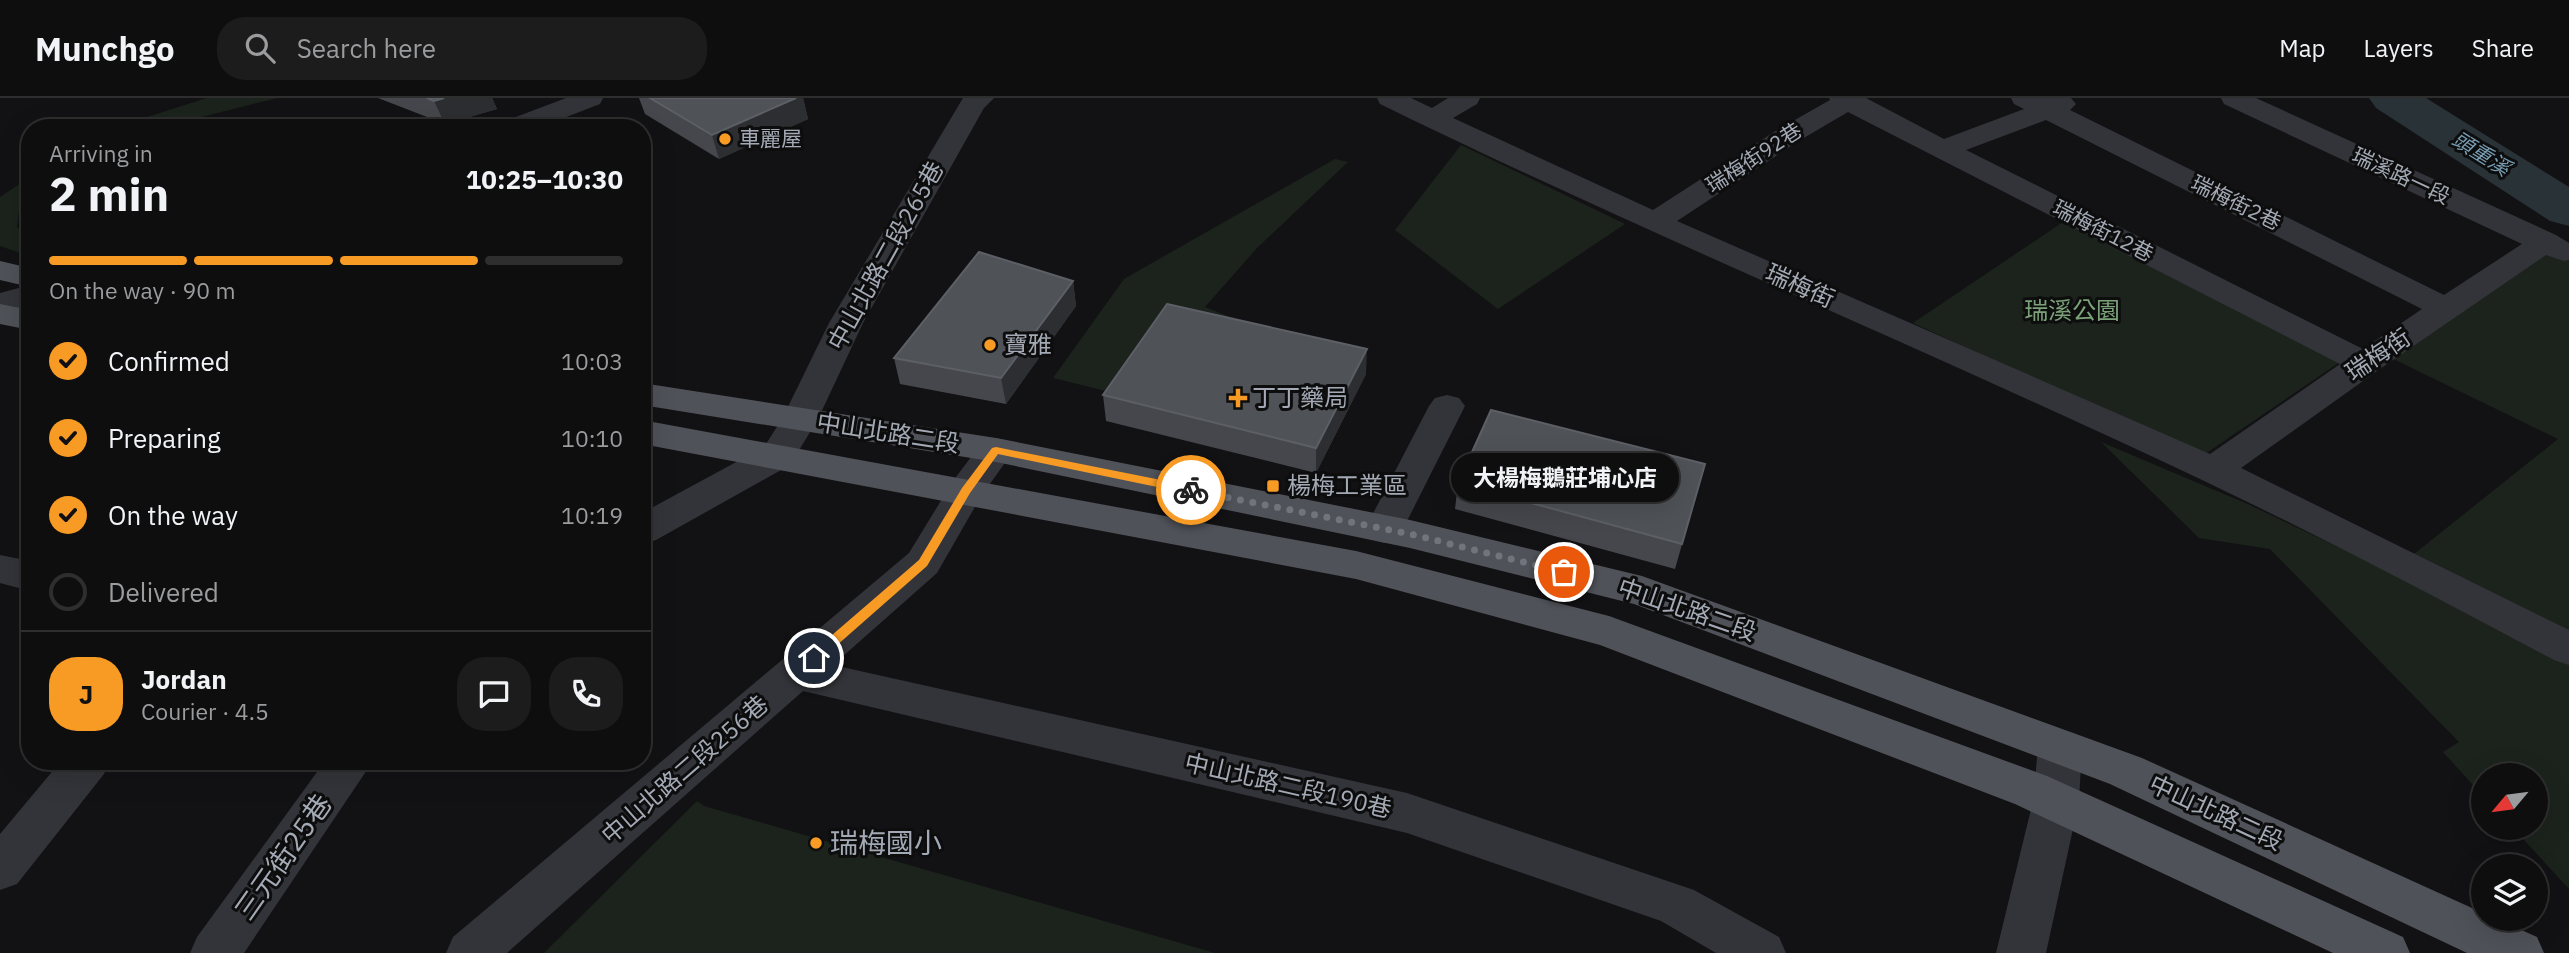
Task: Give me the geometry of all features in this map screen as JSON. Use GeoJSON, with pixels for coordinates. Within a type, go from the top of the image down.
{"type":"FeatureCollection","features":[{"type":"Feature","properties":{"kind":"main road"},"geometry":{"type":"LineString","coordinates":[[0,270],[21,276]]}},
{"type":"Feature","properties":{"kind":"main road"},"geometry":{"type":"LineString","coordinates":[[0,314],[21,318]]}},
{"type":"Feature","properties":{"kind":"main road","name":"中山北路二段"},"geometry":{"type":"LineString","coordinates":[[651,395],[996,450],[1384,529],[1642,591],[2126,771],[2519,953]]}},
{"type":"Feature","properties":{"kind":"main road","name":"中山北路二段"},"geometry":{"type":"LineString","coordinates":[[651,434],[966,490],[1356,565],[1609,632],[2056,801],[2385,953]]}},
{"type":"Feature","properties":{"kind":"street"},"geometry":{"type":"LineString","coordinates":[[536,119],[590,98]]}},
{"type":"Feature","properties":{"kind":"street","name":"中山北路二段265巷"},"geometry":{"type":"LineString","coordinates":[[777,456],[800,419],[846,323],[936,165],[973,103],[981,98]]}},
{"type":"Feature","properties":{"kind":"street","name":"瑞梅街"},"geometry":{"type":"LineString","coordinates":[[1390,98],[1656,222],[2213,470],[2404,562],[2569,649]]}},
{"type":"Feature","properties":{"kind":"street"},"geometry":{"type":"LineString","coordinates":[[1432,119],[1467,98]]}},
{"type":"Feature","properties":{"kind":"street"},"geometry":{"type":"LineString","coordinates":[[1942,149],[2036,104],[2077,98]]}},
{"type":"Feature","properties":{"kind":"street","name":"瑞溪路一段"},"geometry":{"type":"LineString","coordinates":[[2234,98],[2557,248]]}},
{"type":"Feature","properties":{"kind":"street","name":"瑞梅街12巷"},"geometry":{"type":"LineString","coordinates":[[1847,99],[2365,363]]}},
{"type":"Feature","properties":{"kind":"street","name":"瑞梅街92巷"},"geometry":{"type":"LineString","coordinates":[[1656,222],[1847,99]]}},
{"type":"Feature","properties":{"kind":"street","name":"瑞梅街2巷"},"geometry":{"type":"LineString","coordinates":[[2036,104],[2447,309]]}},
{"type":"Feature","properties":{"kind":"street","name":"瑞梅街"},"geometry":{"type":"LineString","coordinates":[[2213,470],[2447,309],[2557,248]]}},
{"type":"Feature","properties":{"kind":"street"},"geometry":{"type":"LineString","coordinates":[[0,303],[21,297]]}},
{"type":"Feature","properties":{"kind":"street"},"geometry":{"type":"LineString","coordinates":[[1384,529],[1447,407]]}},
{"type":"Feature","properties":{"kind":"street","name":"中山北路二段256巷"},"geometry":{"type":"LineString","coordinates":[[471,953],[923,563],[966,490],[996,450]]}},
{"type":"Feature","properties":{"kind":"street"},"geometry":{"type":"LineString","coordinates":[[651,525],[777,456]]}},
{"type":"Feature","properties":{"kind":"street"},"geometry":{"type":"LineString","coordinates":[[0,569],[21,574]]}},
{"type":"Feature","properties":{"kind":"street","name":"中山北路二段190巷"},"geometry":{"type":"LineString","coordinates":[[796,674],[1407,813],[1677,905],[1761,953]]}},
{"type":"Feature","properties":{"kind":"street"},"geometry":{"type":"LineString","coordinates":[[2021,953],[2056,801],[2060,747]]}},
{"type":"Feature","properties":{"kind":"street"},"geometry":{"type":"LineString","coordinates":[[0,869],[81,770]]}},
{"type":"Feature","properties":{"kind":"street","name":"三元街25巷"},"geometry":{"type":"LineString","coordinates":[[215,953],[345,770]]}},
{"type":"Feature","properties":{"kind":"green space"},"geometry":{"type":"Polygon","coordinates":[[[207,98],[277,98],[194,119],[143,119],[207,98]]]}},
{"type":"Feature","properties":{"kind":"green space"},"geometry":{"type":"Polygon","coordinates":[[[1461,145],[1625,224],[1498,309],[1395,230],[1461,145]]]}},
{"type":"Feature","properties":{"kind":"green space"},"geometry":{"type":"Polygon","coordinates":[[[1335,159],[1348,162],[1257,248],[1205,307],[1240,321],[1114,393],[1053,378],[1124,279],[1335,159]]]}},
{"type":"Feature","properties":{"kind":"green space"},"geometry":{"type":"Polygon","coordinates":[[[21,183],[17,227],[21,230],[21,253],[0,246],[0,197],[21,183]]]}},
{"type":"Feature","properties":{"kind":"green space","name":"瑞溪公園"},"geometry":{"type":"Polygon","coordinates":[[[2066,220],[2340,362],[2202,456],[1913,323],[2066,220]]]}},
{"type":"Feature","properties":{"kind":"green space"},"geometry":{"type":"Polygon","coordinates":[[[2545,242],[2569,254],[2569,649],[2404,562],[2558,439],[2381,353],[2545,242]]]}},
{"type":"Feature","properties":{"kind":"green space"},"geometry":{"type":"Polygon","coordinates":[[[2101,442],[2250,505],[2543,645],[2569,660],[2569,889],[2548,866],[2548,854],[2537,854],[2524,840],[2548,840],[2548,763],[2471,763],[2471,783],[2443,752],[2459,742],[2270,549],[2199,538],[2101,442]]]}},
{"type":"Feature","properties":{"kind":"green space","name":"瑞梅國小"},"geometry":{"type":"Polygon","coordinates":[[[697,801],[704,806],[1215,953],[544,953],[697,801]]]}},
{"type":"Feature","properties":{"kind":"building"},"geometry":{"type":"Polygon","coordinates":[[[650,98],[796,98],[712,135],[650,98]]]}},
{"type":"Feature","properties":{"kind":"building","name":"寶雅"},"geometry":{"type":"Polygon","coordinates":[[[979,252],[1073,281],[1001,378],[894,358],[979,252]]]}},
{"type":"Feature","properties":{"kind":"building","name":"丁丁藥局"},"geometry":{"type":"Polygon","coordinates":[[[1167,304],[1367,349],[1316,448],[1103,395],[1167,304]]]}},
{"type":"Feature","properties":{"kind":"building"},"geometry":{"type":"Polygon","coordinates":[[[1491,410],[1705,464],[1682,544],[1458,483],[1491,410]]]}},
{"type":"Feature","properties":{"kind":"waterway","name":"頭重溪"},"geometry":{"type":"LineString","coordinates":[[2393,98],[2569,210]]}},
{"type":"Feature","properties":{"kind":"way so far"},"geometry":{"type":"LineString","coordinates":[[1191,490],[1410,534],[1564,572]]}},
{"type":"Feature","properties":{"kind":"place","name":"車麗屋"},"geometry":{"type":"Point","coordinates":[725,139]}},
{"type":"Feature","properties":{"kind":"place","name":"寶雅"},"geometry":{"type":"Point","coordinates":[990,345]}},
{"type":"Feature","properties":{"kind":"place","name":"丁丁藥局"},"geometry":{"type":"Point","coordinates":[1238,398]}},
{"type":"Feature","properties":{"kind":"place","name":"楊梅工業區"},"geometry":{"type":"Point","coordinates":[1273,486]}},
{"type":"Feature","properties":{"kind":"place","name":"大楊梅鵝莊埔心店"},"geometry":{"type":"Point","coordinates":[1564,572]}},
{"type":"Feature","properties":{"kind":"place","name":"瑞梅國小"},"geometry":{"type":"Point","coordinates":[816,843]}},
{"type":"Feature","properties":{"kind":"route"},"geometry":{"type":"LineString","coordinates":[[814,658],[923,563],[966,490],[996,450],[1191,490]]}}]}
